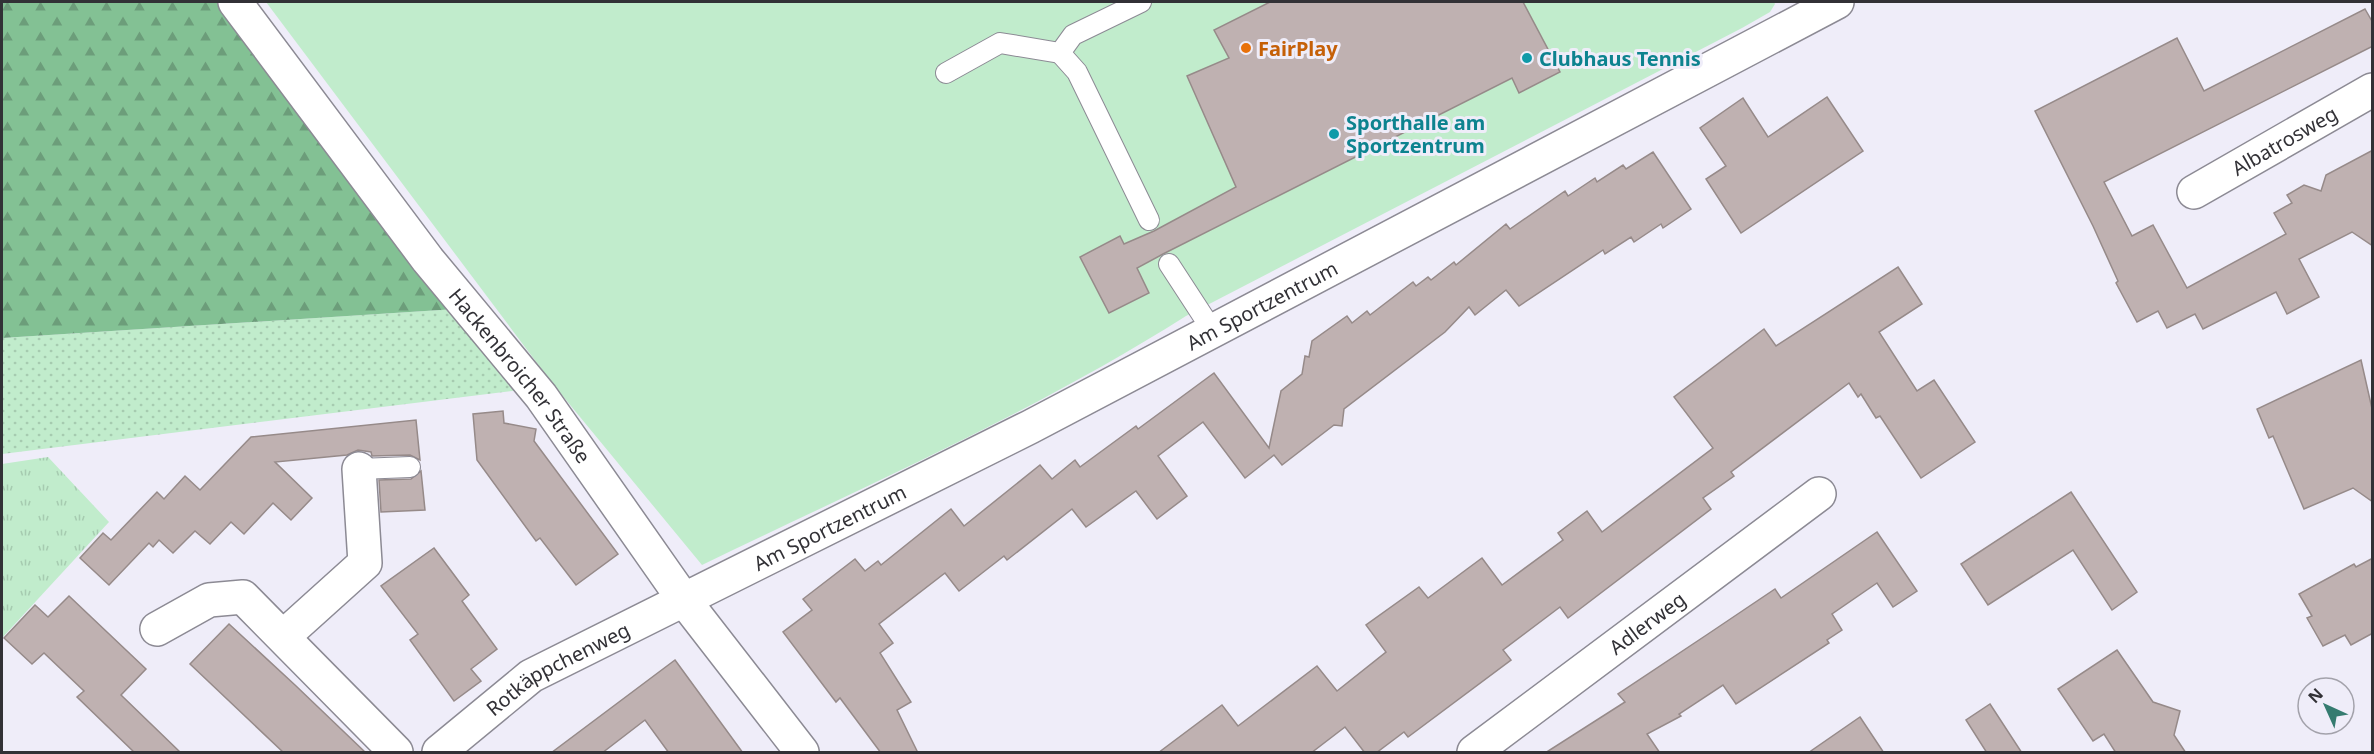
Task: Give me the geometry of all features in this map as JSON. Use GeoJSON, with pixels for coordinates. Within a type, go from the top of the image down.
{"type":"FeatureCollection","features":[{"type":"Feature","properties":{"kind":"street","name":"Hackenbroicher Straße"},"geometry":{"type":"LineString","coordinates":[[235,2],[428,260],[542,396],[684,600],[802,753]]}},
{"type":"Feature","properties":{"kind":"street","name":"Am Sportzentrum"},"geometry":{"type":"LineString","coordinates":[[684,600],[1030,427],[1837,2]]}},
{"type":"Feature","properties":{"kind":"street","name":"Albatrosweg"},"geometry":{"type":"LineString","coordinates":[[2194,192],[2373,90]]}},
{"type":"Feature","properties":{"kind":"street"},"geometry":{"type":"LineString","coordinates":[[284,636],[365,563],[359,469]]}},
{"type":"Feature","properties":{"kind":"street","name":"Adlerweg"},"geometry":{"type":"LineString","coordinates":[[1474,753],[1819,494]]}},
{"type":"Feature","properties":{"kind":"street"},"geometry":{"type":"LineString","coordinates":[[157,629],[208,600],[243,597],[284,636],[396,753]]}},
{"type":"Feature","properties":{"kind":"street","name":"Rotkäppchenweg"},"geometry":{"type":"LineString","coordinates":[[439,753],[531,676],[684,600]]}},
{"type":"Feature","properties":{"kind":"lane"},"geometry":{"type":"LineString","coordinates":[[1060,53],[1073,35],[1141,2]]}},
{"type":"Feature","properties":{"kind":"lane"},"geometry":{"type":"LineString","coordinates":[[946,73],[1000,43],[1060,53],[1077,72],[1149,220]]}},
{"type":"Feature","properties":{"kind":"lane"},"geometry":{"type":"LineString","coordinates":[[1169,264],[1212,330]]}},
{"type":"Feature","properties":{"kind":"lane"},"geometry":{"type":"LineString","coordinates":[[359,469],[410,467]]}},
{"type":"Feature","properties":{"kind":"green space"},"geometry":{"type":"Polygon","coordinates":[[[2,2],[224,2],[456,309],[2,338],[2,2]]]}},
{"type":"Feature","properties":{"kind":"green space"},"geometry":{"type":"Polygon","coordinates":[[[266,2],[1774,2],[1775,4],[1770,12],[1742,28],[1186,316],[1069,385],[1009,417],[702,565],[552,383],[266,2]]]}},
{"type":"Feature","properties":{"kind":"green space"},"geometry":{"type":"Polygon","coordinates":[[[456,309],[528,389],[2,454],[2,338],[456,309]]]}},
{"type":"Feature","properties":{"kind":"green space"},"geometry":{"type":"Polygon","coordinates":[[[48,457],[109,522],[2,638],[2,464],[48,457]]]}},
{"type":"Feature","properties":{"kind":"building"},"geometry":{"type":"Polygon","coordinates":[[[1270,2],[1523,2],[1560,72],[1519,93],[1512,78],[1163,254],[1137,268],[1149,293],[1109,313],[1080,257],[1120,236],[1124,244],[1154,231],[1236,187],[1187,76],[1229,58],[1214,30],[1270,2]]]}},
{"type":"Feature","properties":{"kind":"building"},"geometry":{"type":"Polygon","coordinates":[[[2365,9],[2373,23],[2373,46],[2104,182],[2132,236],[2153,225],[2187,288],[2286,234],[2274,213],[2292,203],[2287,195],[2304,185],[2321,191],[2326,175],[2373,150],[2373,246],[2352,232],[2299,259],[2319,297],[2287,314],[2276,292],[2203,329],[2195,314],[2167,328],[2158,311],[2137,322],[2116,283],[2118,281],[2093,226],[2035,111],[2177,38],[2204,91],[2365,9]]]}},
{"type":"Feature","properties":{"kind":"building"},"geometry":{"type":"Polygon","coordinates":[[[1827,97],[1863,151],[1741,233],[1706,179],[1726,166],[1700,128],[1743,98],[1768,137],[1827,97]]]}},
{"type":"Feature","properties":{"kind":"building"},"geometry":{"type":"Polygon","coordinates":[[[1653,152],[1691,209],[1663,228],[1661,224],[1634,242],[1631,237],[1605,254],[1603,250],[1519,306],[1506,290],[1475,315],[1469,307],[1445,332],[1344,409],[1342,426],[1334,425],[1282,465],[1274,455],[1245,478],[1203,422],[1158,456],[1187,496],[1157,519],[1136,491],[1086,527],[1072,509],[1007,560],[1004,556],[959,591],[945,573],[879,624],[893,643],[880,653],[911,702],[897,710],[918,753],[881,753],[840,698],[836,702],[783,632],[812,610],[803,599],[855,559],[865,571],[878,561],[881,565],[951,509],[964,526],[1040,465],[1052,479],[1075,460],[1080,467],[1136,426],[1138,429],[1214,373],[1269,448],[1281,391],[1302,374],[1305,356],[1309,357],[1312,341],[1347,316],[1352,323],[1367,311],[1370,315],[1413,282],[1416,286],[1428,277],[1431,280],[1454,262],[1456,265],[1506,224],[1510,229],[1565,191],[1568,196],[1595,178],[1597,182],[1623,165],[1626,169],[1653,152]]]}},
{"type":"Feature","properties":{"kind":"building"},"geometry":{"type":"Polygon","coordinates":[[[1898,267],[1922,304],[1879,332],[1917,391],[1934,380],[1975,442],[1921,478],[1880,416],[1876,418],[1861,394],[1858,397],[1849,383],[1731,472],[1734,476],[1703,498],[1711,509],[1568,618],[1560,607],[1503,650],[1511,660],[1408,737],[1404,732],[1376,753],[1365,753],[1345,727],[1311,753],[1158,753],[1222,705],[1238,726],[1317,666],[1337,691],[1386,652],[1366,625],[1419,587],[1428,598],[1482,558],[1502,585],[1563,540],[1558,533],[1587,511],[1602,532],[1713,448],[1674,397],[1764,329],[1776,346],[1898,267]]]}},
{"type":"Feature","properties":{"kind":"building"},"geometry":{"type":"Polygon","coordinates":[[[2361,360],[2373,413],[2373,502],[2353,488],[2304,509],[2273,436],[2269,438],[2257,409],[2361,360]]]}},
{"type":"Feature","properties":{"kind":"building"},"geometry":{"type":"Polygon","coordinates":[[[503,411],[504,423],[536,429],[534,441],[618,554],[576,585],[540,538],[536,541],[477,460],[473,414],[503,411]]]}},
{"type":"Feature","properties":{"kind":"building"},"geometry":{"type":"Polygon","coordinates":[[[416,420],[420,460],[410,455],[372,456],[371,452],[358,450],[347,455],[275,462],[312,498],[291,520],[273,503],[244,534],[231,522],[210,544],[195,531],[173,553],[159,540],[153,547],[149,543],[109,585],[80,558],[103,533],[111,540],[157,492],[164,499],[185,476],[200,490],[251,437],[416,420]]]}},
{"type":"Feature","properties":{"kind":"building"},"geometry":{"type":"Polygon","coordinates":[[[421,471],[425,510],[381,512],[379,480],[411,479],[421,471]]]}},
{"type":"Feature","properties":{"kind":"building"},"geometry":{"type":"Polygon","coordinates":[[[2071,492],[2137,592],[2112,610],[2073,550],[1988,605],[1961,564],[2071,492]]]}},
{"type":"Feature","properties":{"kind":"building"},"geometry":{"type":"Polygon","coordinates":[[[1877,532],[1917,591],[1893,607],[1877,583],[1832,614],[1842,630],[1827,640],[1829,643],[1736,704],[1723,685],[1679,714],[1681,716],[1647,734],[1660,753],[1545,753],[1625,702],[1618,694],[1775,589],[1781,598],[1877,532]]]}},
{"type":"Feature","properties":{"kind":"building"},"geometry":{"type":"Polygon","coordinates":[[[434,548],[469,595],[462,601],[497,649],[471,669],[481,681],[454,701],[410,640],[418,634],[381,586],[434,548]]]}},
{"type":"Feature","properties":{"kind":"building"},"geometry":{"type":"Polygon","coordinates":[[[2373,558],[2373,633],[2351,645],[2345,635],[2323,646],[2307,618],[2312,616],[2299,594],[2354,564],[2356,567],[2373,558]]]}},
{"type":"Feature","properties":{"kind":"building"},"geometry":{"type":"Polygon","coordinates":[[[69,596],[146,669],[121,695],[181,753],[135,753],[77,697],[84,691],[44,653],[32,664],[4,638],[35,605],[48,617],[69,596]]]}},
{"type":"Feature","properties":{"kind":"building"},"geometry":{"type":"Polygon","coordinates":[[[229,624],[366,753],[284,753],[190,664],[229,624]]]}},
{"type":"Feature","properties":{"kind":"building"},"geometry":{"type":"Polygon","coordinates":[[[2117,650],[2153,702],[2180,711],[2174,735],[2186,753],[2116,753],[2104,734],[2093,741],[2058,689],[2117,650]]]}},
{"type":"Feature","properties":{"kind":"building"},"geometry":{"type":"Polygon","coordinates":[[[675,660],[743,753],[669,753],[645,720],[602,753],[551,753],[675,660]]]}},
{"type":"Feature","properties":{"kind":"building"},"geometry":{"type":"Polygon","coordinates":[[[1990,704],[2022,753],[1987,753],[1966,720],[1990,704]]]}},
{"type":"Feature","properties":{"kind":"building"},"geometry":{"type":"Polygon","coordinates":[[[1860,717],[1884,753],[1808,753],[1860,717]]]}},
{"type":"Feature","properties":{"kind":"place","name":"FairPlay"},"geometry":{"type":"Point","coordinates":[1246,48]}},
{"type":"Feature","properties":{"kind":"place","name":"Clubhaus Tennis"},"geometry":{"type":"Point","coordinates":[1527,58]}},
{"type":"Feature","properties":{"kind":"place","name":"Sporthalle am Sportzentrum"},"geometry":{"type":"Point","coordinates":[1334,134]}}]}
